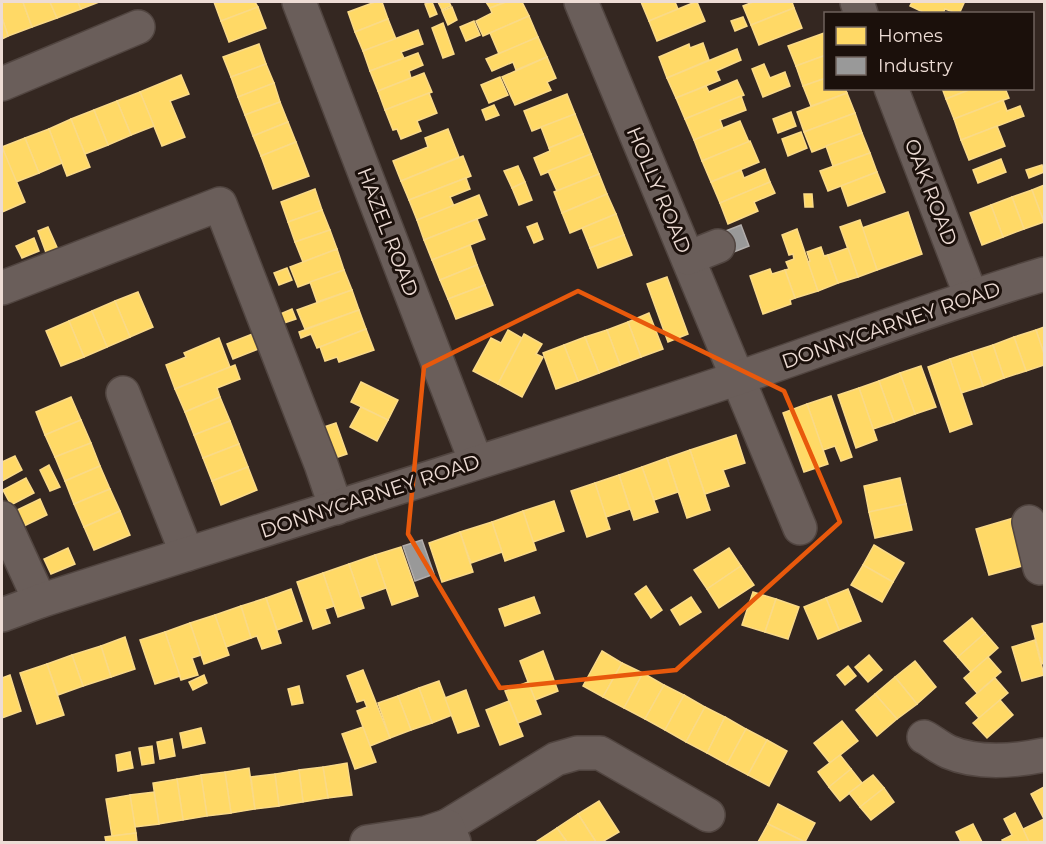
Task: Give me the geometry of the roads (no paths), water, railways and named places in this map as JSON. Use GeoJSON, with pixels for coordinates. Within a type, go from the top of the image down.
{"type":"FeatureCollection","features":[{"type":"Feature","properties":{"kind":"street","name":"HAZEL ROAD"},"geometry":{"type":"LineString","coordinates":[[299,2],[476,462]]}},
{"type":"Feature","properties":{"kind":"street","name":"HOLLY ROAD"},"geometry":{"type":"LineString","coordinates":[[581,2],[703,252],[738,378]]}},
{"type":"Feature","properties":{"kind":"street"},"geometry":{"type":"LineString","coordinates":[[2,84],[138,27]]}},
{"type":"Feature","properties":{"kind":"street","name":"OAK ROAD"},"geometry":{"type":"LineString","coordinates":[[892,90],[971,296]]}},
{"type":"Feature","properties":{"kind":"street"},"geometry":{"type":"LineString","coordinates":[[2,288],[220,204],[336,508]]}},
{"type":"Feature","properties":{"kind":"street","name":"DONNYCARNEY ROAD"},"geometry":{"type":"LineString","coordinates":[[2,615],[738,378],[971,296],[1044,274]]}},
{"type":"Feature","properties":{"kind":"street"},"geometry":{"type":"LineString","coordinates":[[738,378],[800,528]]}},
{"type":"Feature","properties":{"kind":"street"},"geometry":{"type":"LineString","coordinates":[[123,393],[187,554]]}},
{"type":"Feature","properties":{"kind":"street"},"geometry":{"type":"LineString","coordinates":[[2,518],[40,601]]}},
{"type":"Feature","properties":{"kind":"street"},"geometry":{"type":"LineString","coordinates":[[1029,522],[1040,568],[1044,566]]}},
{"type":"Feature","properties":{"kind":"street"},"geometry":{"type":"LineString","coordinates":[[924,737],[950,752],[981,760],[1038,756]]}},
{"type":"Feature","properties":{"kind":"street"},"geometry":{"type":"LineString","coordinates":[[367,843],[426,833],[451,835],[556,759],[577,753],[600,753],[708,815]]}}]}
